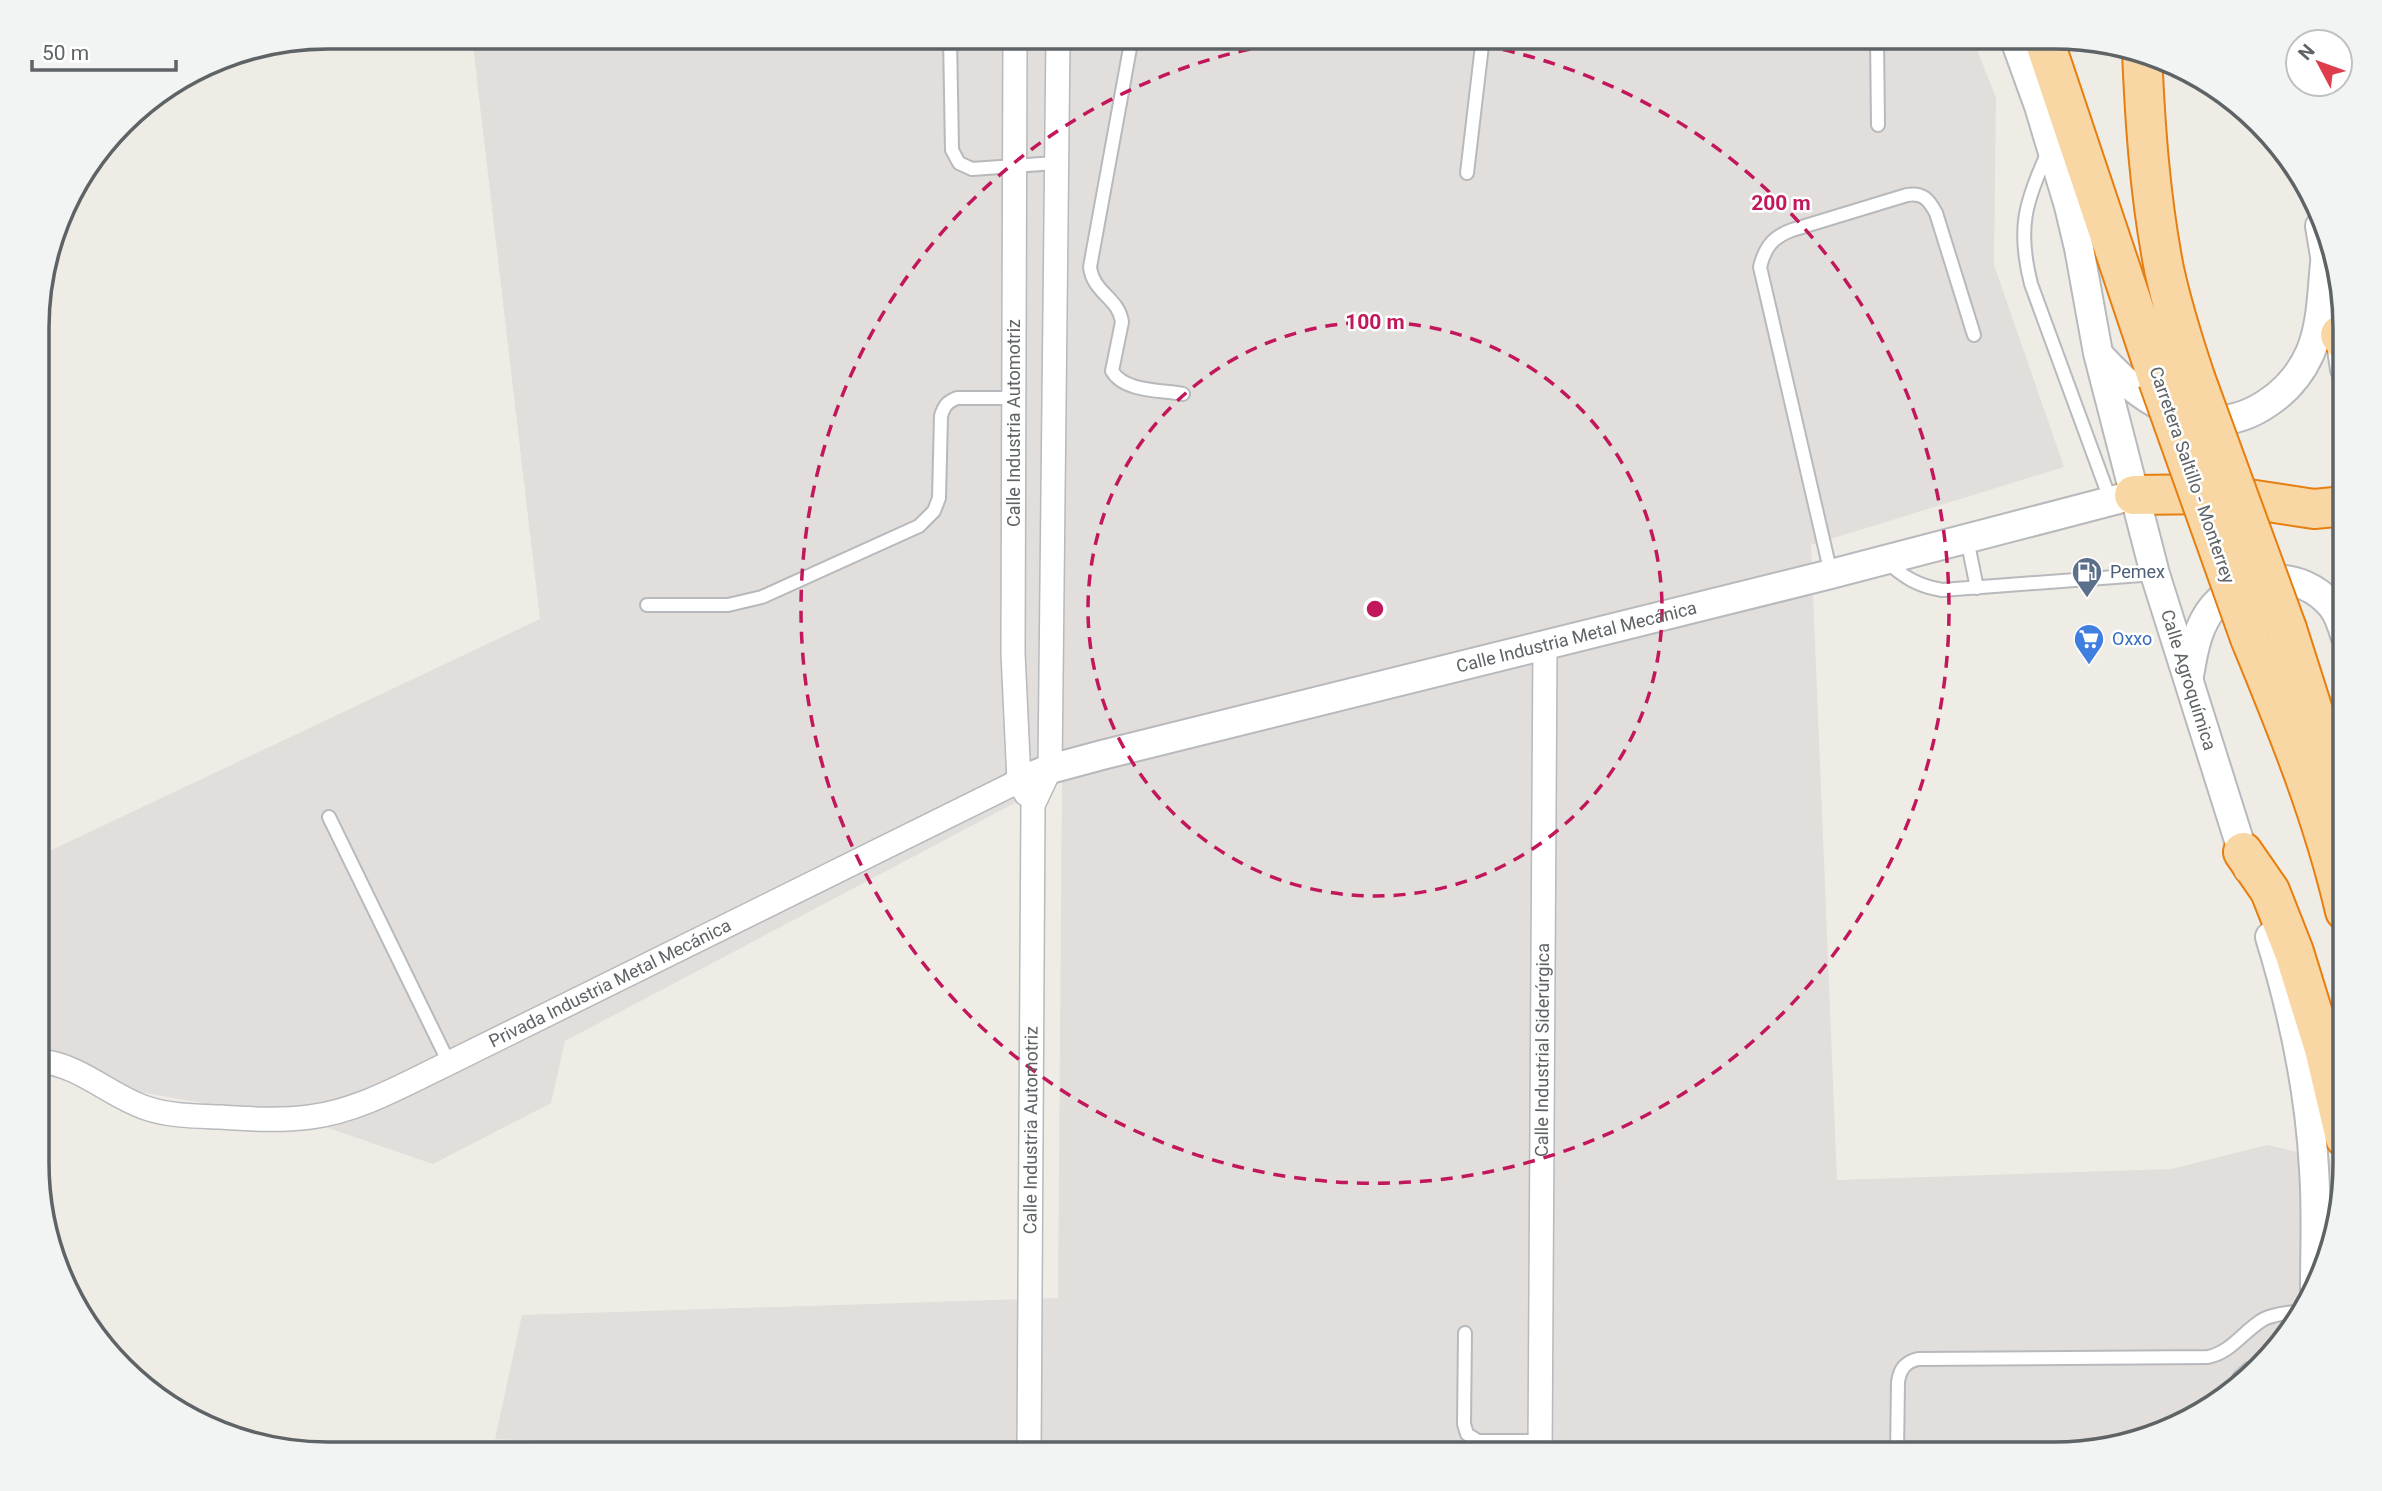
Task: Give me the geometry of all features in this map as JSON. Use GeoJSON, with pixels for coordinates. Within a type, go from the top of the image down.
{"type":"FeatureCollection","features":[{"type":"Feature","properties":{"kind":"highway","name":"Carretera Saltillo - Monterrey"},"geometry":{"type":"LineString","coordinates":[[2048,49],[2176,378],[2287,629],[2333,773]]}},
{"type":"Feature","properties":{"kind":"highway","name":"Carretera Saltillo - Monterrey"},"geometry":{"type":"LineString","coordinates":[[2144,64],[2147,148],[2176,378],[2250,638],[2289,733],[2333,863]]}},
{"type":"Feature","properties":{"kind":"highway"},"geometry":{"type":"LineString","coordinates":[[2123,498],[2215,494],[2329,507]]}},
{"type":"Feature","properties":{"kind":"highway"},"geometry":{"type":"LineString","coordinates":[[2243,852],[2270,891],[2294,951],[2333,1087]]}},
{"type":"Feature","properties":{"kind":"street","name":"Calle Industria Automotriz"},"geometry":{"type":"LineString","coordinates":[[1015,49],[1013,653],[1018,781],[1033,805]]}},
{"type":"Feature","properties":{"kind":"street","name":"Calle Industria Automotriz"},"geometry":{"type":"LineString","coordinates":[[1029,1442],[1033,805],[1050,769],[1058,49]]}},
{"type":"Feature","properties":{"kind":"street","name":"Calle Agroquímica"},"geometry":{"type":"LineString","coordinates":[[2018,49],[2051,145],[2079,248],[2123,498],[2155,574],[2284,986],[2303,1079],[2314,1169],[2315,1262]]}},
{"type":"Feature","properties":{"kind":"street"},"geometry":{"type":"LineString","coordinates":[[2324,255],[2331,292]]}},
{"type":"Feature","properties":{"kind":"street"},"geometry":{"type":"LineString","coordinates":[[2098,354],[2120,378],[2164,408],[2191,419],[2217,421],[2238,418],[2283,393],[2300,371],[2319,325],[2325,263]]}},
{"type":"Feature","properties":{"kind":"street","name":"Calle Industria Metal Mecánica"},"geometry":{"type":"LineString","coordinates":[[1018,781],[1050,769],[1831,574],[2123,498]]}},
{"type":"Feature","properties":{"kind":"street"},"geometry":{"type":"LineString","coordinates":[[2189,678],[2203,621],[2225,595],[2244,584],[2277,579],[2292,581],[2310,588],[2333,607]]}},
{"type":"Feature","properties":{"kind":"street","name":"Calle Industrial Siderúrgica"},"geometry":{"type":"LineString","coordinates":[[1540,1442],[1545,645]]}},
{"type":"Feature","properties":{"kind":"street","name":"Privada Industria Metal Mecánica"},"geometry":{"type":"LineString","coordinates":[[49,1064],[69,1067],[136,1105],[163,1113],[274,1119],[313,1117],[343,1109],[375,1098],[449,1063],[1018,781]]}},
{"type":"Feature","properties":{"kind":"lane"},"geometry":{"type":"LineString","coordinates":[[950,49],[954,157],[965,167],[972,169],[1056,163]]}},
{"type":"Feature","properties":{"kind":"lane"},"geometry":{"type":"LineString","coordinates":[[1130,49],[1090,267],[1091,275],[1095,284],[1121,314],[1122,322],[1112,371],[1116,378],[1124,383],[1183,394]]}},
{"type":"Feature","properties":{"kind":"lane"},"geometry":{"type":"LineString","coordinates":[[1467,173],[1482,49]]}},
{"type":"Feature","properties":{"kind":"lane"},"geometry":{"type":"LineString","coordinates":[[1877,49],[1878,125]]}},
{"type":"Feature","properties":{"kind":"lane"},"geometry":{"type":"LineString","coordinates":[[2051,145],[2034,181],[2026,208],[2023,235],[2025,260],[2031,284],[2123,498]]}},
{"type":"Feature","properties":{"kind":"lane"},"geometry":{"type":"LineString","coordinates":[[1831,574],[1760,267],[1763,254],[1770,243],[1792,230],[1907,195],[1923,195],[1930,201],[1936,213],[1974,335]]}},
{"type":"Feature","properties":{"kind":"lane"},"geometry":{"type":"LineString","coordinates":[[647,605],[708,606],[762,597],[919,526],[934,511],[939,498],[943,408],[957,398],[1014,398]]}},
{"type":"Feature","properties":{"kind":"lane"},"geometry":{"type":"LineString","coordinates":[[1967,539],[1977,588]]}},
{"type":"Feature","properties":{"kind":"lane"},"geometry":{"type":"LineString","coordinates":[[1885,560],[1901,575],[1924,587],[1942,590],[2155,574]]}},
{"type":"Feature","properties":{"kind":"lane"},"geometry":{"type":"LineString","coordinates":[[329,817],[449,1063]]}},
{"type":"Feature","properties":{"kind":"lane"},"geometry":{"type":"LineString","coordinates":[[1897,1442],[1898,1381],[1902,1367],[1918,1359],[2208,1357],[2229,1349],[2262,1320],[2272,1315],[2290,1313]]}},
{"type":"Feature","properties":{"kind":"lane"},"geometry":{"type":"LineString","coordinates":[[1465,1333],[1464,1424],[1467,1434],[1478,1441],[1488,1442]]}},
{"type":"Feature","properties":{"kind":"shaded area"},"geometry":{"type":"Polygon","coordinates":[[[473,49],[1977,49],[1996,98],[1994,265],[2064,467],[1811,545],[1837,1180],[2172,1169],[2267,1145],[2333,1160],[2328,1218],[2312,1270],[2296,1303],[2275,1333],[2238,1373],[2224,1384],[2194,1405],[2161,1421],[2127,1433],[2091,1440],[559,1442],[495,1439],[522,1315],[1058,1298],[1062,778],[565,1041],[551,1103],[433,1164],[308,1121],[49,1077],[49,851],[540,619],[473,49]]]}},
{"type":"Feature","properties":{"kind":"place","name":"Pemex"},"geometry":{"type":"Point","coordinates":[2087,599]}},
{"type":"Feature","properties":{"kind":"place","name":"Oxxo"},"geometry":{"type":"Point","coordinates":[2089,666]}}]}
